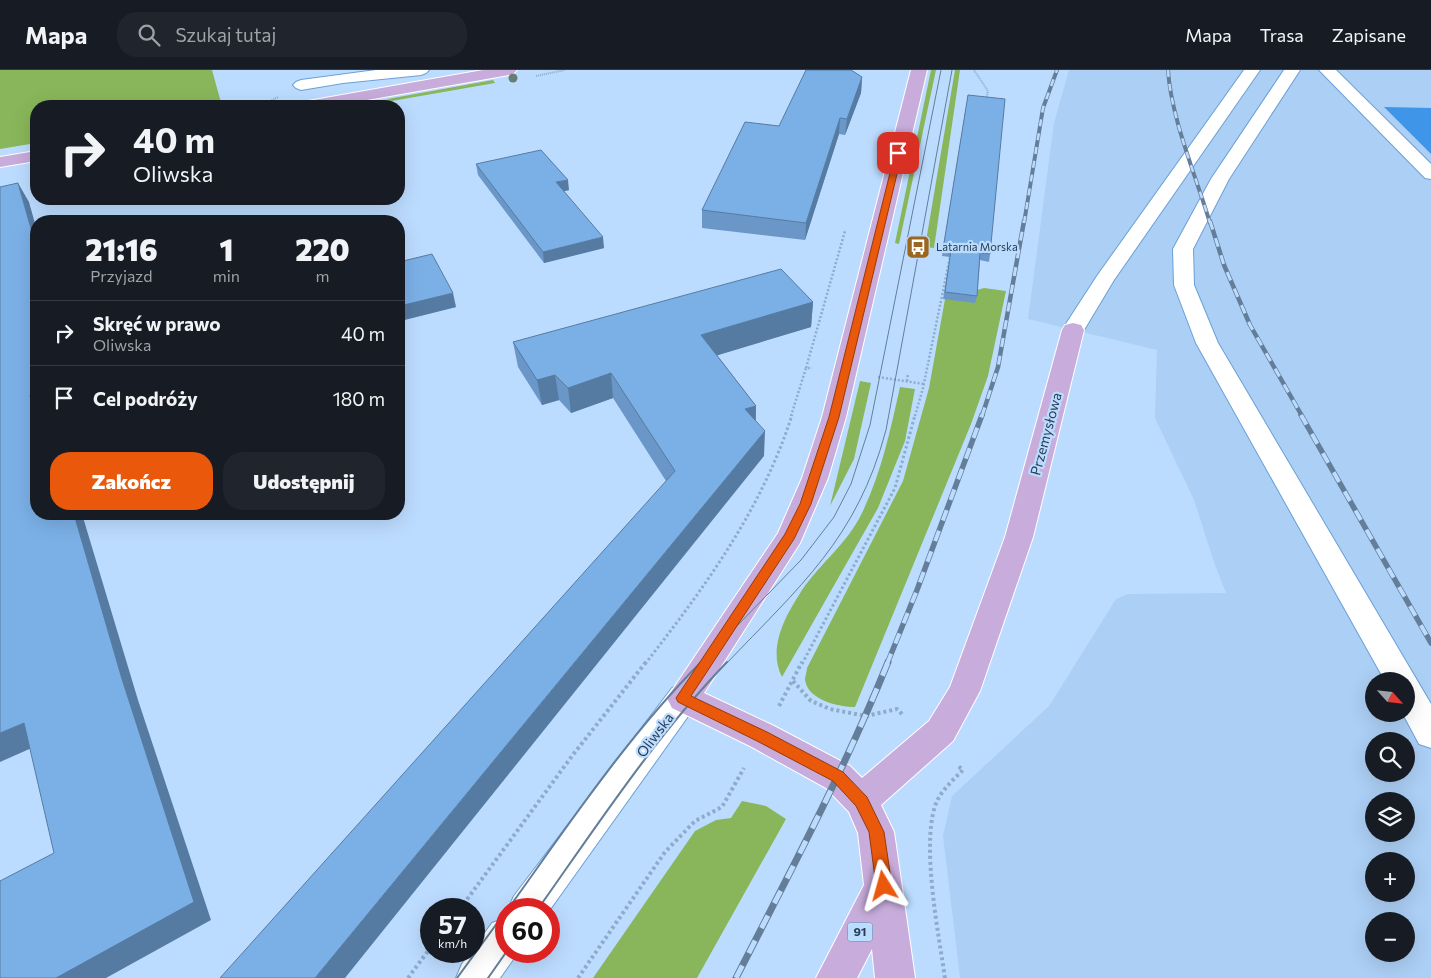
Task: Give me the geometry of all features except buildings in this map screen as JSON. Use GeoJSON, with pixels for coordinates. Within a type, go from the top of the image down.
{"type":"FeatureCollection","features":[{"type":"Feature","properties":{"kind":"main road"},"geometry":{"type":"LineString","coordinates":[[344,100],[509,70]]}},
{"type":"Feature","properties":{"kind":"main road","name":"Oliwska"},"geometry":{"type":"LineString","coordinates":[[682,698],[790,536],[815,478],[834,417],[919,70]]}},
{"type":"Feature","properties":{"kind":"main road"},"geometry":{"type":"LineString","coordinates":[[0,162],[30,157]]}},
{"type":"Feature","properties":{"kind":"main road","name":"Przemysłowa"},"geometry":{"type":"LineString","coordinates":[[861,802],[941,731],[964,691],[1019,537],[1073,330]]}},
{"type":"Feature","properties":{"kind":"main road"},"geometry":{"type":"LineString","coordinates":[[682,698],[762,736],[838,777],[861,802],[876,832],[894,978]]}},
{"type":"Feature","properties":{"kind":"main road","name":"91"},"geometry":{"type":"LineString","coordinates":[[836,978],[884,886]]}},
{"type":"Feature","properties":{"kind":"street"},"geometry":{"type":"LineString","coordinates":[[290,70],[301,85],[308,100]]}},
{"type":"Feature","properties":{"kind":"street"},"geometry":{"type":"LineString","coordinates":[[301,85],[344,78],[421,70]]}},
{"type":"Feature","properties":{"kind":"street","name":"Przemysłowa"},"geometry":{"type":"LineString","coordinates":[[1073,330],[1104,280],[1252,70]]}},
{"type":"Feature","properties":{"kind":"street"},"geometry":{"type":"LineString","coordinates":[[1292,70],[1220,179],[1183,249],[1184,285],[1207,342],[1396,672]]}},
{"type":"Feature","properties":{"kind":"street"},"geometry":{"type":"LineString","coordinates":[[1327,70],[1431,174]]}},
{"type":"Feature","properties":{"kind":"street","name":"Oliwska"},"geometry":{"type":"LineString","coordinates":[[535,898],[682,698]]}},
{"type":"Feature","properties":{"kind":"street"},"geometry":{"type":"LineString","coordinates":[[1415,706],[1431,734]]}},
{"type":"Feature","properties":{"kind":"street"},"geometry":{"type":"LineString","coordinates":[[476,978],[495,952]]}},
{"type":"Feature","properties":{"kind":"path"},"geometry":{"type":"LineString","coordinates":[[974,70],[988,91],[986,100]]}},
{"type":"Feature","properties":{"kind":"path"},"geometry":{"type":"LineString","coordinates":[[897,709],[866,716],[830,709],[811,700],[793,681],[895,488],[924,384],[950,254]]}},
{"type":"Feature","properties":{"kind":"path"},"geometry":{"type":"LineString","coordinates":[[468,898],[586,738],[682,616],[723,559],[764,486],[780,450],[806,368],[924,384]]}},
{"type":"Feature","properties":{"kind":"path"},"geometry":{"type":"LineString","coordinates":[[907,381],[908,373]]}},
{"type":"Feature","properties":{"kind":"path"},"geometry":{"type":"LineString","coordinates":[[578,978],[665,852],[695,821],[722,807],[762,736]]}},
{"type":"Feature","properties":{"kind":"path"},"geometry":{"type":"LineString","coordinates":[[945,978],[932,873],[930,830],[937,801],[963,770]]}},
{"type":"Feature","properties":{"kind":"path"},"geometry":{"type":"LineString","coordinates":[[408,978],[420,962]]}},
{"type":"Feature","properties":{"kind":"shaded area"},"geometry":{"type":"Polygon","coordinates":[[[1069,70],[1431,70],[1431,978],[960,978],[943,836],[952,796],[1049,706],[1116,599],[1128,594],[1226,593],[1194,500],[1155,418],[1157,350],[1028,319],[1054,123],[1069,70]]]}},
{"type":"Feature","properties":{"kind":"green space"},"geometry":{"type":"Polygon","coordinates":[[[0,70],[212,70],[220,100],[30,100],[30,144],[0,149],[0,70]]]}},
{"type":"Feature","properties":{"kind":"green space"},"geometry":{"type":"Polygon","coordinates":[[[931,70],[936,70],[899,244],[895,243],[931,70]]]}},
{"type":"Feature","properties":{"kind":"green space"},"geometry":{"type":"Polygon","coordinates":[[[955,70],[960,70],[934,248],[925,247],[955,70]]]}},
{"type":"Feature","properties":{"kind":"green space"},"geometry":{"type":"Polygon","coordinates":[[[493,80],[495,83],[397,100],[386,100],[493,80]]]}},
{"type":"Feature","properties":{"kind":"green space"},"geometry":{"type":"Polygon","coordinates":[[[984,288],[1006,291],[988,376],[971,424],[855,707],[832,704],[812,693],[807,687],[805,680],[807,668],[903,481],[929,388],[945,299],[984,288]]]}},
{"type":"Feature","properties":{"kind":"green space"},"geometry":{"type":"Polygon","coordinates":[[[860,381],[871,383],[854,459],[830,506],[860,381]]]}},
{"type":"Feature","properties":{"kind":"green space"},"geometry":{"type":"Polygon","coordinates":[[[900,387],[915,389],[905,441],[878,508],[782,677],[778,667],[777,645],[783,624],[793,604],[813,575],[846,538],[860,517],[879,469],[900,387]]]}},
{"type":"Feature","properties":{"kind":"green space"},"geometry":{"type":"Polygon","coordinates":[[[742,801],[766,806],[786,819],[697,978],[593,978],[695,831],[716,820],[731,818],[742,801]]]}},
{"type":"Feature","properties":{"kind":"water"},"geometry":{"type":"Polygon","coordinates":[[[1384,107],[1431,108],[1431,154],[1384,107]]]}},
{"type":"Feature","properties":{"kind":"tram line"},"geometry":{"type":"LineString","coordinates":[[700,664],[801,560],[834,517],[851,484],[870,425],[941,70]]}},
{"type":"Feature","properties":{"kind":"tram line"},"geometry":{"type":"LineString","coordinates":[[726,664],[778,610],[823,559],[859,502],[874,468],[886,430],[952,70]]}},
{"type":"Feature","properties":{"kind":"tram line"},"geometry":{"type":"LineString","coordinates":[[516,898],[623,751],[648,720],[701,662]]}},
{"type":"Feature","properties":{"kind":"tram line"},"geometry":{"type":"LineString","coordinates":[[546,898],[651,751],[727,662]]}},
{"type":"Feature","properties":{"kind":"tram line"},"geometry":{"type":"LineString","coordinates":[[457,978],[495,926]]}},
{"type":"Feature","properties":{"kind":"tram line"},"geometry":{"type":"LineString","coordinates":[[488,978],[499,963]]}},
{"type":"Feature","properties":{"kind":"railway"},"geometry":{"type":"LineString","coordinates":[[1024,223],[1043,108],[1057,70]]}},
{"type":"Feature","properties":{"kind":"railway"},"geometry":{"type":"LineString","coordinates":[[1168,70],[1179,127],[1210,223]]}},
{"type":"Feature","properties":{"kind":"railway"},"geometry":{"type":"LineString","coordinates":[[982,416],[998,367],[1024,221]]}},
{"type":"Feature","properties":{"kind":"railway"},"geometry":{"type":"LineString","coordinates":[[1210,221],[1224,265],[1250,325],[1302,416]]}},
{"type":"Feature","properties":{"kind":"railway"},"geometry":{"type":"LineString","coordinates":[[887,664],[917,590],[982,415]]}},
{"type":"Feature","properties":{"kind":"railway"},"geometry":{"type":"LineString","coordinates":[[1301,415],[1431,643]]}},
{"type":"Feature","properties":{"kind":"railway"},"geometry":{"type":"LineString","coordinates":[[736,978],[835,782],[888,662]]}},
{"type":"Feature","properties":{"kind":"place","name":"Latarnia Morska"},"geometry":{"type":"Point","coordinates":[918,247]}},
{"type":"Feature","properties":{"kind":"route"},"geometry":{"type":"LineString","coordinates":[[884,886],[876,832],[861,802],[838,777],[762,736],[682,698],[790,536],[805,504],[834,417],[898,153]]}}]}
